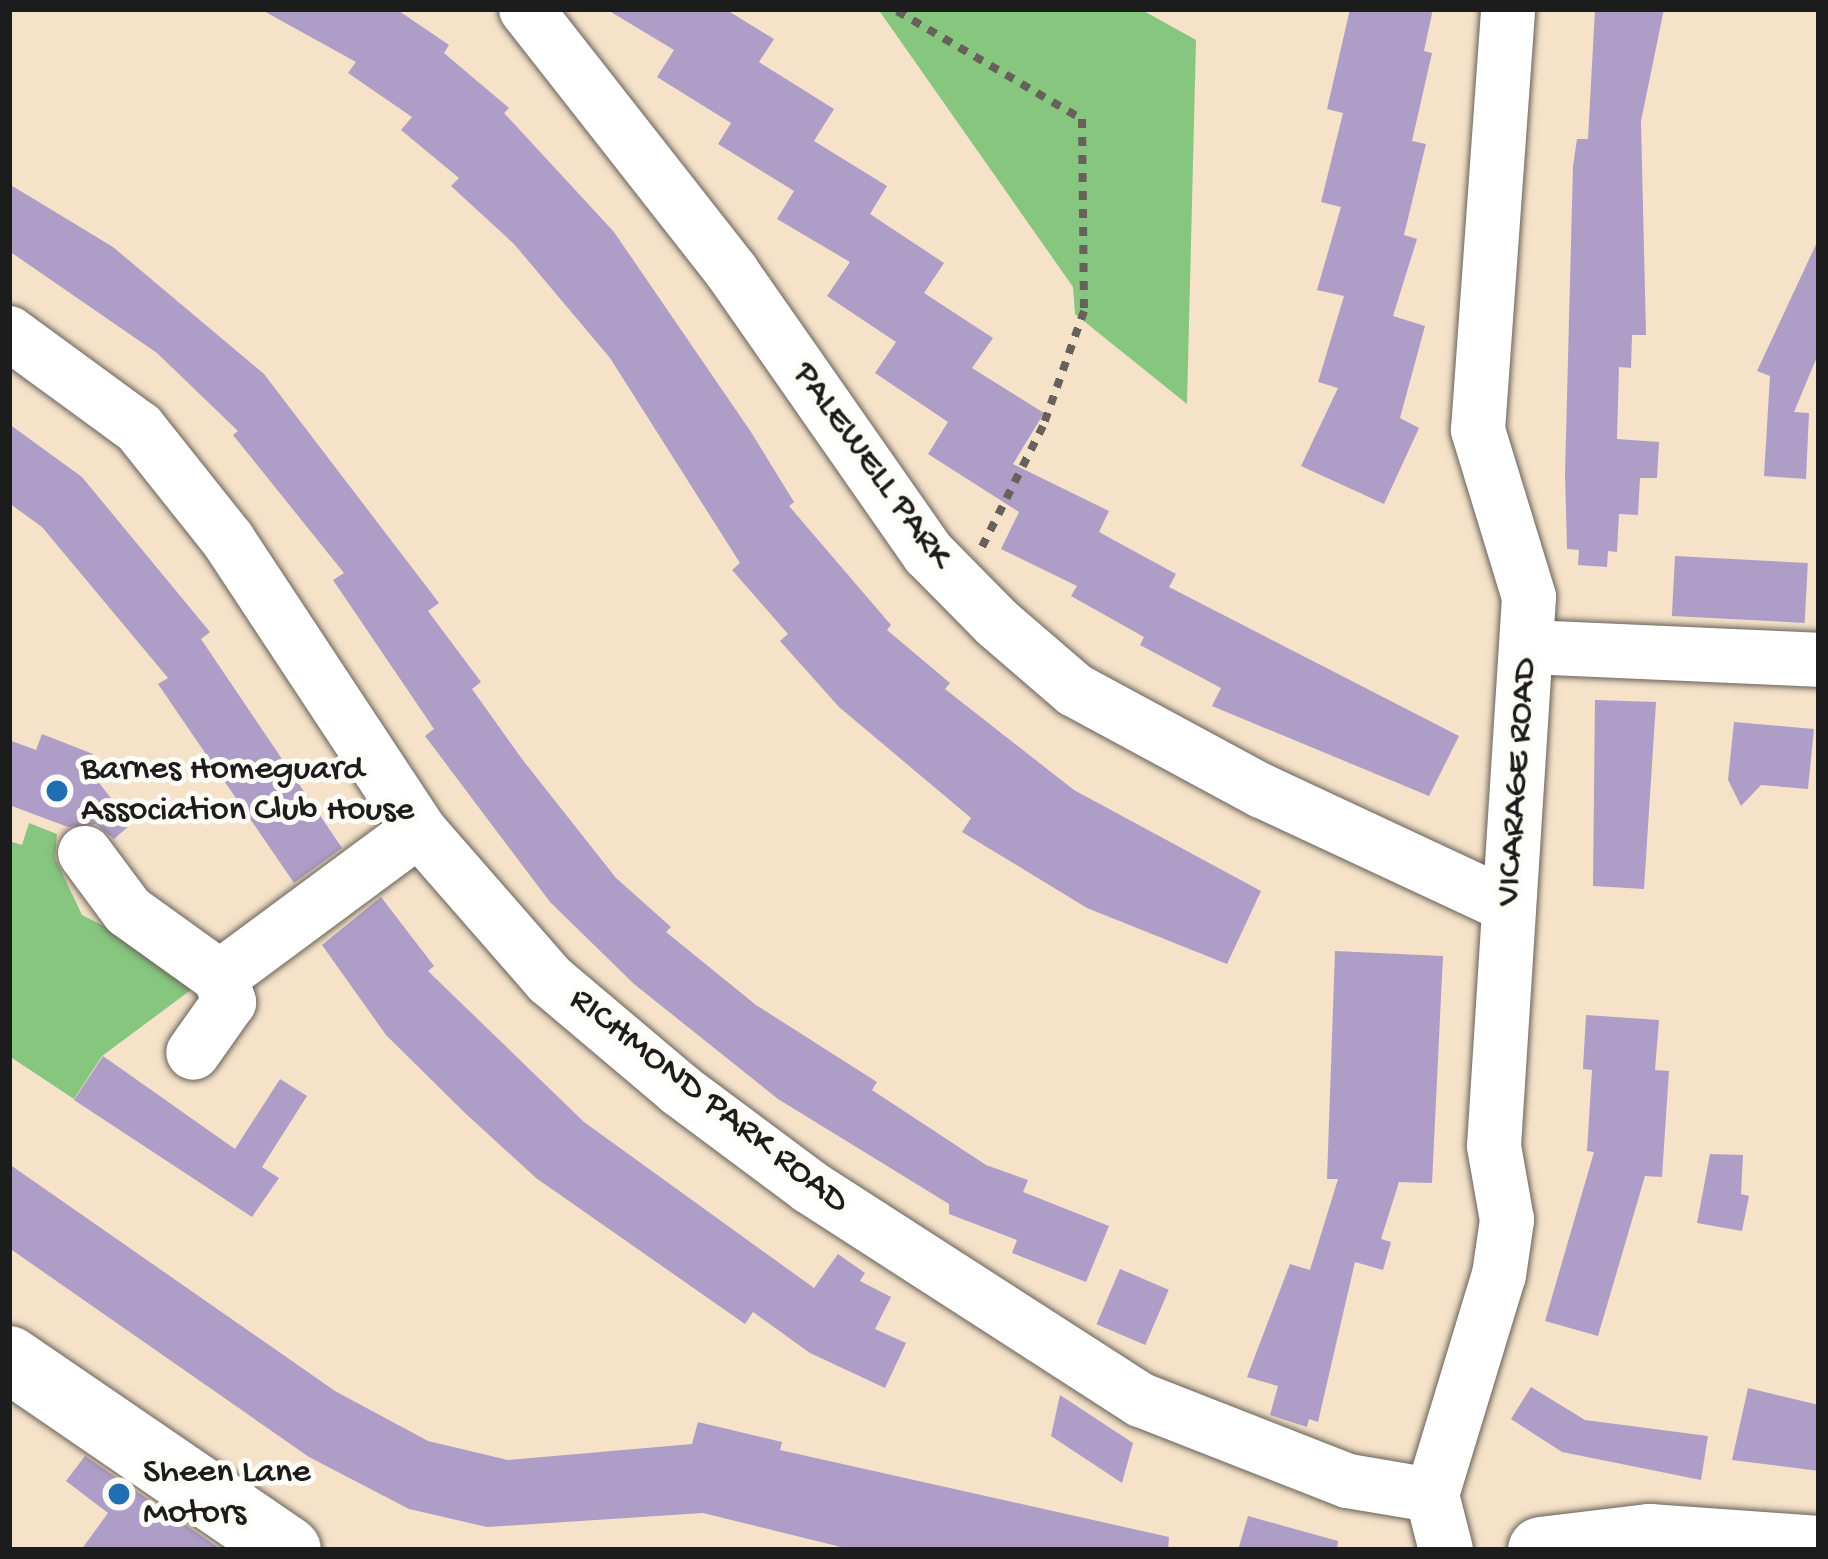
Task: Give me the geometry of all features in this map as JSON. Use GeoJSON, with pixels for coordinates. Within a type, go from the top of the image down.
{"type":"FeatureCollection","features":[{"type":"Feature","properties":{"kind":"main road"},"geometry":{"type":"LineString","coordinates":[[9,1359],[288,1550]]}},
{"type":"Feature","properties":{"kind":"main road"},"geometry":{"type":"LineString","coordinates":[[1541,1550],[1649,1538],[1819,1549]]}},
{"type":"Feature","properties":{"kind":"street","name":"PALEWELL PARK"},"geometry":{"type":"LineString","coordinates":[[526,9],[626,129],[928,554],[956,582],[1075,690],[1262,790],[1509,906]]}},
{"type":"Feature","properties":{"kind":"street","name":"VICARAGE ROAD"},"geometry":{"type":"LineString","coordinates":[[1432,1495],[1499,1275],[1507,1220],[1494,1146],[1527,647],[1519,549],[1478,430],[1508,9]]}},
{"type":"Feature","properties":{"kind":"street","name":"RICHMOND PARK ROAD"},"geometry":{"type":"LineString","coordinates":[[9,333],[139,428],[228,541],[419,830],[550,980],[810,1187],[1141,1400],[1348,1481],[1432,1495]]}},
{"type":"Feature","properties":{"kind":"street"},"geometry":{"type":"LineString","coordinates":[[1527,647],[1819,660]]}},
{"type":"Feature","properties":{"kind":"street"},"geometry":{"type":"LineString","coordinates":[[220,977],[419,830]]}},
{"type":"Feature","properties":{"kind":"street"},"geometry":{"type":"LineString","coordinates":[[85,853],[128,911],[220,977],[229,1002],[193,1053]]}},
{"type":"Feature","properties":{"kind":"street"},"geometry":{"type":"LineString","coordinates":[[1432,1495],[1446,1550]]}},
{"type":"Feature","properties":{"kind":"path"},"geometry":{"type":"LineString","coordinates":[[897,11],[1082,119],[1084,310],[1042,426],[956,582]]}},
{"type":"Feature","properties":{"kind":"green space"},"geometry":{"type":"Polygon","coordinates":[[[878,9],[1140,9],[1196,40],[1187,404],[1075,314],[1073,287],[878,9]]]}},
{"type":"Feature","properties":{"kind":"green space"},"geometry":{"type":"Polygon","coordinates":[[[29,823],[57,834],[55,858],[82,915],[207,978],[102,1056],[74,1099],[9,1056],[9,841],[22,845],[29,823]]]}},
{"type":"Feature","properties":{"kind":"building"},"geometry":{"type":"Polygon","coordinates":[[[260,9],[396,9],[449,45],[444,53],[509,108],[504,113],[614,232],[751,432],[794,502],[789,506],[891,625],[887,630],[950,683],[945,689],[1074,790],[1261,891],[1227,964],[1087,908],[962,832],[971,818],[839,707],[780,641],[788,634],[732,570],[740,563],[610,358],[514,244],[451,186],[459,178],[401,130],[412,117],[348,73],[356,62],[260,9]]]}},
{"type":"Feature","properties":{"kind":"building"},"geometry":{"type":"Polygon","coordinates":[[[606,9],[725,9],[774,39],[759,62],[834,109],[814,141],[887,186],[870,214],[944,263],[924,293],[993,338],[972,368],[1044,413],[1013,464],[1109,511],[1099,532],[1176,574],[1169,587],[1459,736],[1429,796],[1212,706],[1221,688],[1140,645],[1144,637],[1071,596],[1077,586],[1001,549],[1019,512],[928,454],[948,422],[875,373],[896,342],[827,296],[850,262],[777,219],[794,191],[718,144],[731,123],[657,77],[674,50],[606,9]]]}},
{"type":"Feature","properties":{"kind":"building"},"geometry":{"type":"Polygon","coordinates":[[[1350,9],[1433,9],[1424,51],[1432,53],[1412,141],[1426,144],[1404,235],[1417,239],[1393,316],[1425,326],[1400,418],[1419,428],[1384,504],[1301,466],[1338,388],[1318,382],[1344,296],[1317,290],[1341,207],[1321,202],[1343,113],[1327,109],[1350,9]]]}},
{"type":"Feature","properties":{"kind":"building"},"geometry":{"type":"Polygon","coordinates":[[[1595,9],[1664,9],[1641,121],[1646,335],[1632,335],[1631,368],[1619,367],[1617,439],[1659,442],[1657,478],[1640,478],[1638,515],[1619,514],[1617,552],[1608,551],[1607,567],[1578,565],[1579,550],[1567,549],[1565,474],[1573,166],[1577,139],[1588,139],[1595,9]]]}},
{"type":"Feature","properties":{"kind":"building"},"geometry":{"type":"Polygon","coordinates":[[[9,184],[113,247],[264,374],[439,603],[428,611],[481,682],[472,689],[522,759],[616,878],[671,927],[666,932],[756,1005],[877,1082],[872,1090],[986,1165],[1028,1180],[1023,1192],[1109,1226],[1086,1282],[1012,1253],[1017,1240],[949,1214],[949,1204],[778,1099],[634,984],[550,902],[425,736],[434,729],[333,580],[344,573],[233,435],[238,431],[157,353],[9,251],[9,184]]]}},
{"type":"Feature","properties":{"kind":"building"},"geometry":{"type":"Polygon","coordinates":[[[1819,238],[1819,352],[1794,412],[1809,413],[1806,479],[1764,476],[1770,376],[1757,371],[1819,238]]]}},
{"type":"Feature","properties":{"kind":"building"},"geometry":{"type":"Polygon","coordinates":[[[9,424],[82,477],[210,632],[201,639],[342,848],[294,883],[158,684],[168,678],[42,527],[9,503],[9,424]]]}},
{"type":"Feature","properties":{"kind":"building"},"geometry":{"type":"Polygon","coordinates":[[[1675,556],[1808,563],[1805,623],[1672,616],[1675,556]]]}},
{"type":"Feature","properties":{"kind":"building"},"geometry":{"type":"Polygon","coordinates":[[[1595,700],[1656,702],[1644,889],[1593,886],[1595,700]]]}},
{"type":"Feature","properties":{"kind":"building"},"geometry":{"type":"Polygon","coordinates":[[[1734,722],[1814,729],[1808,789],[1761,785],[1741,806],[1728,780],[1734,722]]]}},
{"type":"Feature","properties":{"kind":"building","name":"Barnes Homeguard Association Club House"},"geometry":{"type":"Polygon","coordinates":[[[42,734],[93,754],[89,770],[131,824],[114,839],[96,824],[68,827],[9,805],[9,740],[36,750],[42,734]]]}},
{"type":"Feature","properties":{"kind":"building"},"geometry":{"type":"Polygon","coordinates":[[[381,897],[434,966],[428,971],[584,1122],[814,1288],[838,1254],[865,1273],[860,1281],[891,1297],[875,1329],[906,1343],[885,1388],[810,1353],[753,1312],[745,1324],[536,1178],[465,1113],[386,1035],[322,945],[381,897]]]}},
{"type":"Feature","properties":{"kind":"building"},"geometry":{"type":"Polygon","coordinates":[[[1335,951],[1443,956],[1432,1183],[1399,1182],[1381,1239],[1391,1242],[1383,1270],[1355,1262],[1318,1422],[1309,1419],[1307,1427],[1270,1415],[1278,1386],[1247,1377],[1290,1264],[1310,1270],[1338,1179],[1327,1179],[1335,951]]]}},
{"type":"Feature","properties":{"kind":"building"},"geometry":{"type":"Polygon","coordinates":[[[1586,1015],[1659,1020],[1655,1070],[1669,1071],[1662,1177],[1645,1176],[1598,1336],[1545,1321],[1594,1152],[1587,1151],[1592,1070],[1583,1069],[1586,1015]]]}},
{"type":"Feature","properties":{"kind":"building"},"geometry":{"type":"Polygon","coordinates":[[[103,1056],[235,1149],[280,1079],[307,1096],[262,1167],[279,1178],[252,1217],[74,1100],[103,1056]]]}},
{"type":"Feature","properties":{"kind":"building"},"geometry":{"type":"Polygon","coordinates":[[[1710,1154],[1743,1155],[1741,1194],[1749,1196],[1742,1231],[1697,1223],[1710,1154]]]}},
{"type":"Feature","properties":{"kind":"building"},"geometry":{"type":"Polygon","coordinates":[[[9,1164],[335,1391],[428,1441],[508,1460],[692,1444],[698,1422],[782,1442],[780,1450],[1169,1537],[1168,1550],[853,1550],[703,1513],[487,1527],[409,1509],[309,1457],[9,1248],[9,1164]]]}},
{"type":"Feature","properties":{"kind":"building"},"geometry":{"type":"Polygon","coordinates":[[[1120,1269],[1169,1290],[1145,1345],[1097,1324],[1120,1269]]]}},
{"type":"Feature","properties":{"kind":"building"},"geometry":{"type":"Polygon","coordinates":[[[1531,1387],[1585,1420],[1708,1436],[1701,1480],[1562,1452],[1511,1419],[1531,1387]]]}},
{"type":"Feature","properties":{"kind":"building"},"geometry":{"type":"Polygon","coordinates":[[[1748,1388],[1819,1405],[1819,1471],[1732,1460],[1748,1388]]]}},
{"type":"Feature","properties":{"kind":"building"},"geometry":{"type":"Polygon","coordinates":[[[1060,1395],[1133,1443],[1122,1483],[1051,1436],[1060,1395]]]}},
{"type":"Feature","properties":{"kind":"building","name":"Sheen Lane Motors"},"geometry":{"type":"Polygon","coordinates":[[[85,1456],[222,1550],[81,1550],[108,1513],[66,1481],[85,1456]]]}},
{"type":"Feature","properties":{"kind":"building"},"geometry":{"type":"Polygon","coordinates":[[[1248,1516],[1338,1541],[1337,1550],[1238,1550],[1248,1516]]]}},
{"type":"Feature","properties":{"kind":"place","name":"Barnes Homeguard Association Club House"},"geometry":{"type":"Point","coordinates":[57,791]}},
{"type":"Feature","properties":{"kind":"place","name":"Sheen Lane Motors"},"geometry":{"type":"Point","coordinates":[119,1494]}}]}
